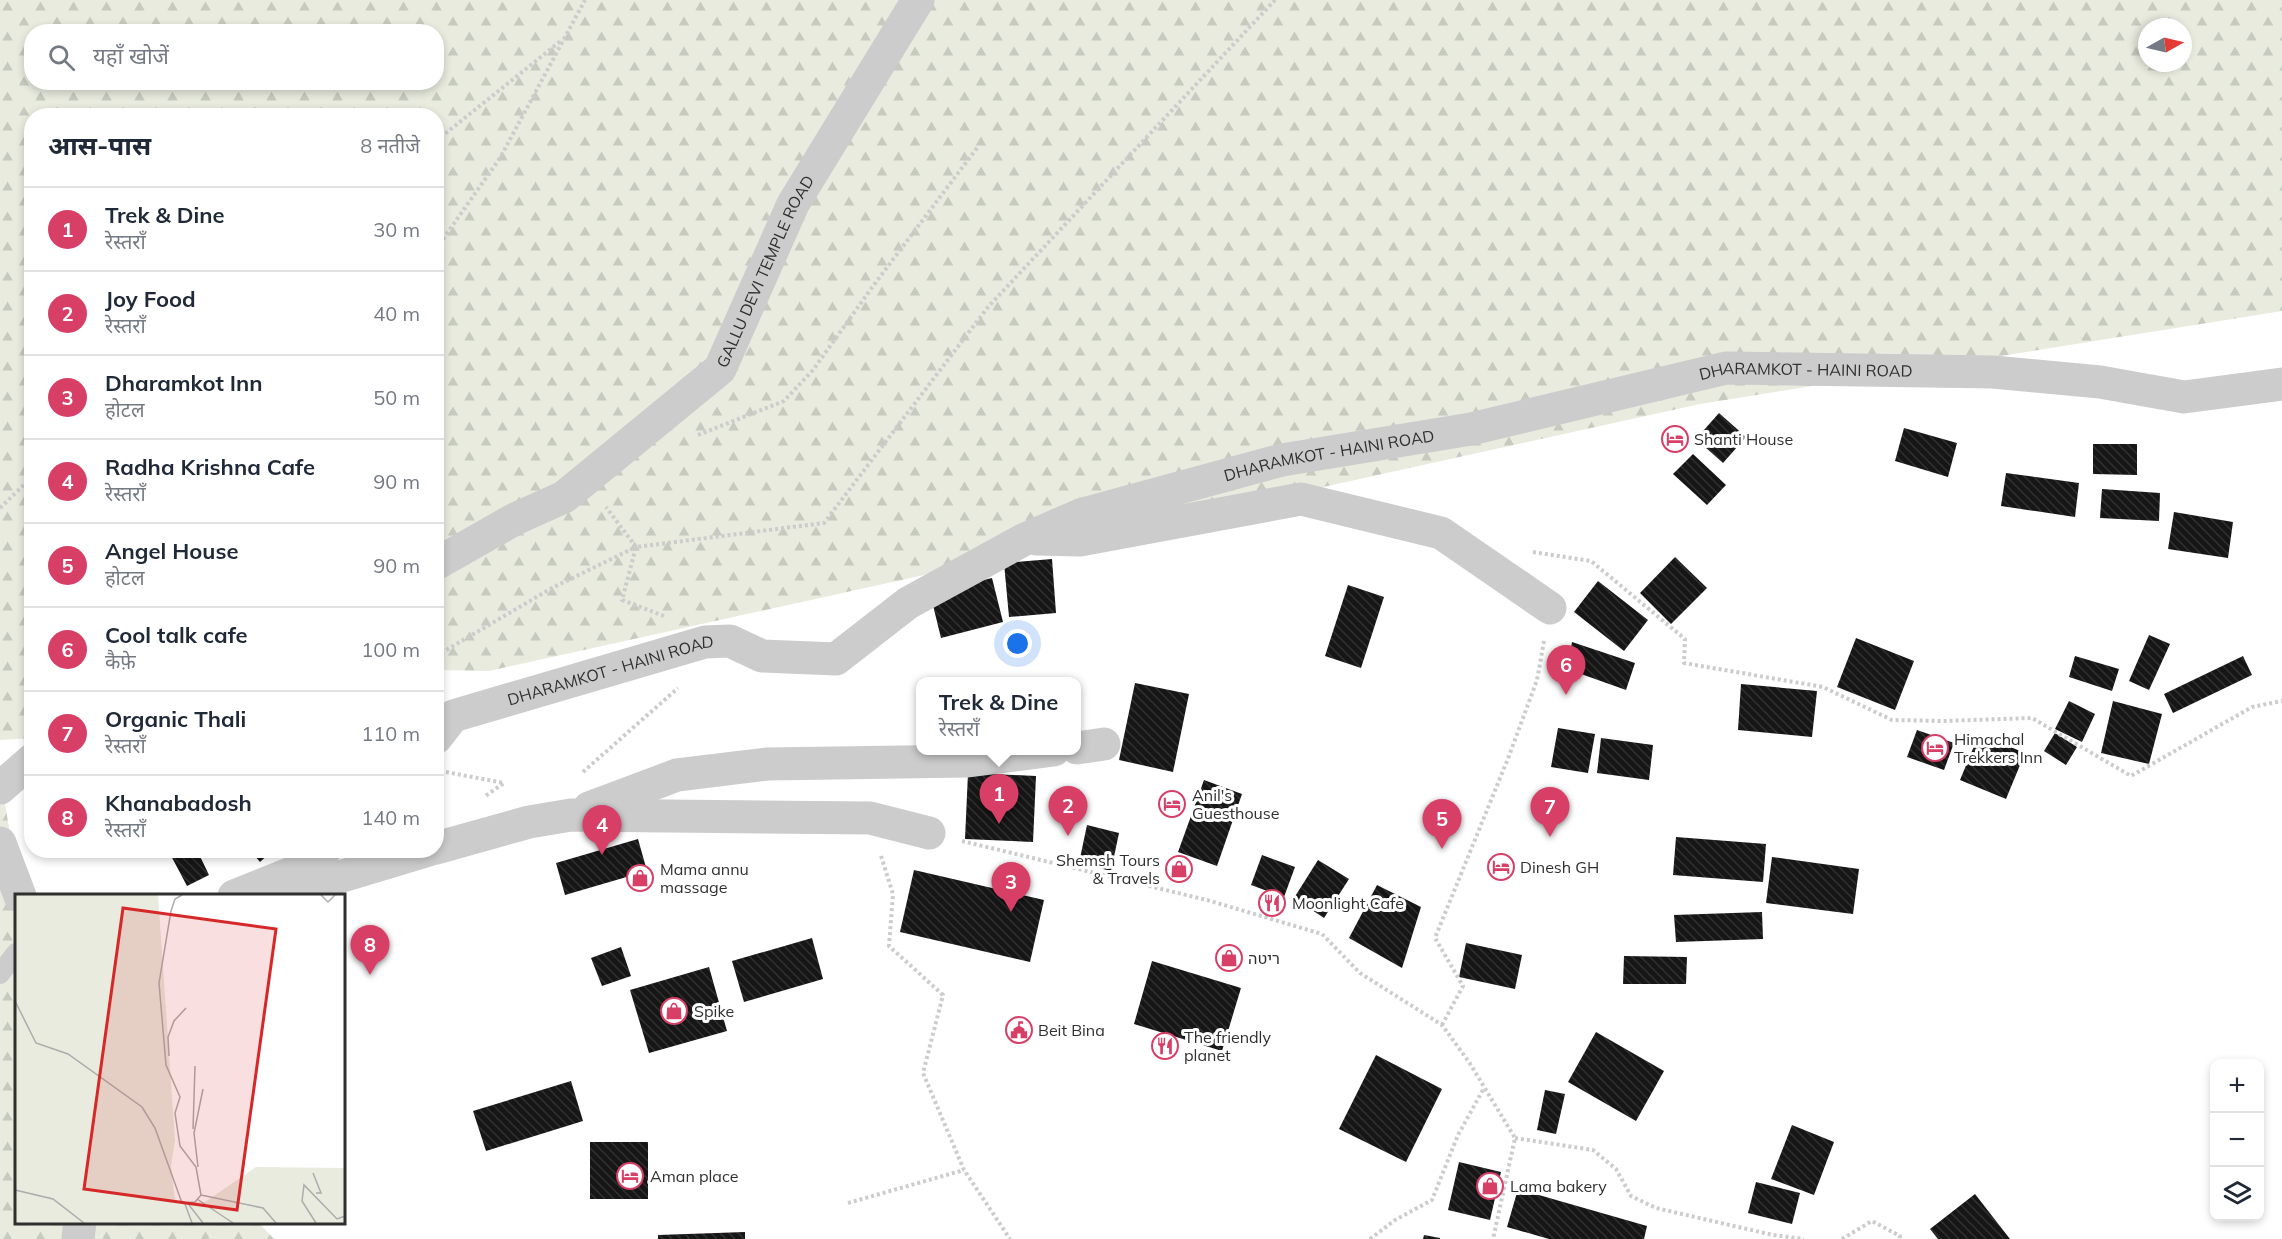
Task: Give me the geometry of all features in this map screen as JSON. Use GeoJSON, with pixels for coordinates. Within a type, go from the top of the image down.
{"type":"FeatureCollection","features":[{"type":"Feature","properties":{"kind":"street","name":"GALLU DEVI TEMPLE ROAD"},"geometry":{"type":"LineString","coordinates":[[444,559],[515,519],[564,497],[720,369],[793,204],[918,0]]}},
{"type":"Feature","properties":{"kind":"street","name":"DHARAMKOT - HAINI ROAD"},"geometry":{"type":"LineString","coordinates":[[444,728],[453,716],[705,642],[730,641],[762,656],[836,659],[908,603],[1025,539],[1080,515],[1282,460],[1471,429],[1726,368],[1993,372],[2100,382],[2184,397],[2282,384]]}},
{"type":"Feature","properties":{"kind":"street"},"geometry":{"type":"LineString","coordinates":[[1025,539],[1080,540],[1301,499],[1441,533],[1550,608]]}},
{"type":"Feature","properties":{"kind":"street"},"geometry":{"type":"LineString","coordinates":[[571,815],[676,775],[768,764],[968,761],[1015,755]]}},
{"type":"Feature","properties":{"kind":"street"},"geometry":{"type":"LineString","coordinates":[[0,788],[24,767]]}},
{"type":"Feature","properties":{"kind":"street"},"geometry":{"type":"LineString","coordinates":[[444,846],[530,822],[571,815],[870,818],[929,833]]}},
{"type":"Feature","properties":{"kind":"street"},"geometry":{"type":"LineString","coordinates":[[0,843],[10,879]]}},
{"type":"Feature","properties":{"kind":"street"},"geometry":{"type":"LineString","coordinates":[[239,894],[304,868],[316,858]]}},
{"type":"Feature","properties":{"kind":"street"},"geometry":{"type":"LineString","coordinates":[[283,894],[402,858]]}},
{"type":"Feature","properties":{"kind":"street"},"geometry":{"type":"LineString","coordinates":[[78,1239],[80,1224]]}},
{"type":"Feature","properties":{"kind":"lane"},"geometry":{"type":"LineString","coordinates":[[0,974],[15,954]]}},
{"type":"Feature","properties":{"kind":"path"},"geometry":{"type":"LineString","coordinates":[[444,238],[500,158],[585,0]]}},
{"type":"Feature","properties":{"kind":"path"},"geometry":{"type":"LineString","coordinates":[[444,651],[552,588],[636,547],[824,523],[988,307],[1275,0]]}},
{"type":"Feature","properties":{"kind":"path"},"geometry":{"type":"LineString","coordinates":[[444,135],[565,38]]}},
{"type":"Feature","properties":{"kind":"path"},"geometry":{"type":"LineString","coordinates":[[690,438],[784,401],[813,370],[977,148]]}},
{"type":"Feature","properties":{"kind":"path"},"geometry":{"type":"LineString","coordinates":[[0,508],[24,485]]}},
{"type":"Feature","properties":{"kind":"path"},"geometry":{"type":"LineString","coordinates":[[601,499],[636,547]]}},
{"type":"Feature","properties":{"kind":"path"},"geometry":{"type":"LineString","coordinates":[[636,547],[622,600],[665,617]]}},
{"type":"Feature","properties":{"kind":"path"},"geometry":{"type":"LineString","coordinates":[[1532,552],[1591,561],[1685,639],[1684,663],[1823,687],[1892,720],[2032,718],[2131,776],[2252,707],[2282,701]]}},
{"type":"Feature","properties":{"kind":"path"},"geometry":{"type":"LineString","coordinates":[[1442,1025],[1463,986],[1435,938],[1509,756],[1537,680],[1550,608]]}},
{"type":"Feature","properties":{"kind":"path"},"geometry":{"type":"LineString","coordinates":[[578,776],[680,687]]}},
{"type":"Feature","properties":{"kind":"path"},"geometry":{"type":"LineString","coordinates":[[444,772],[504,783],[480,800],[491,801]]}},
{"type":"Feature","properties":{"kind":"path"},"geometry":{"type":"LineString","coordinates":[[870,818],[893,894],[889,946],[943,994],[923,1073],[964,1170],[1010,1239]]}},
{"type":"Feature","properties":{"kind":"path"},"geometry":{"type":"LineString","coordinates":[[929,833],[1207,900],[1322,934],[1360,973],[1442,1025],[1515,1138],[1493,1239]]}},
{"type":"Feature","properties":{"kind":"path"},"geometry":{"type":"LineString","coordinates":[[1370,1239],[1395,1220],[1432,1200],[1458,1135],[1484,1087]]}},
{"type":"Feature","properties":{"kind":"path"},"geometry":{"type":"LineString","coordinates":[[1515,1138],[1593,1150],[1616,1169],[1631,1196],[1656,1209],[1773,1235],[1804,1239]]}},
{"type":"Feature","properties":{"kind":"path"},"geometry":{"type":"LineString","coordinates":[[848,1203],[964,1170]]}},
{"type":"Feature","properties":{"kind":"path"},"geometry":{"type":"LineString","coordinates":[[1842,1239],[1872,1221],[1899,1237]]}},
{"type":"Feature","properties":{"kind":"green space"},"geometry":{"type":"Polygon","coordinates":[[[0,0],[2282,0],[2282,311],[1700,404],[489,671],[444,670],[444,108],[24,108],[24,738],[0,740],[0,0]]]}},
{"type":"Feature","properties":{"kind":"green space"},"geometry":{"type":"Polygon","coordinates":[[[0,773],[20,894],[15,894],[15,1224],[260,1224],[274,1239],[0,1239],[0,773]]]}},
{"type":"Feature","properties":{"kind":"building"},"geometry":{"type":"Polygon","coordinates":[[[1719,413],[1746,437],[1723,463],[1696,439],[1719,413]]]}},
{"type":"Feature","properties":{"kind":"building"},"geometry":{"type":"Polygon","coordinates":[[[1904,428],[1957,443],[1948,477],[1895,461],[1904,428]]]}},
{"type":"Feature","properties":{"kind":"building"},"geometry":{"type":"Polygon","coordinates":[[[2093,444],[2137,444],[2137,475],[2093,474],[2093,444]]]}},
{"type":"Feature","properties":{"kind":"building"},"geometry":{"type":"Polygon","coordinates":[[[1693,454],[1726,485],[1707,505],[1673,474],[1693,454]]]}},
{"type":"Feature","properties":{"kind":"building"},"geometry":{"type":"Polygon","coordinates":[[[2006,473],[2079,483],[2075,517],[2001,506],[2006,473]]]}},
{"type":"Feature","properties":{"kind":"building"},"geometry":{"type":"Polygon","coordinates":[[[2102,489],[2160,493],[2159,521],[2100,518],[2102,489]]]}},
{"type":"Feature","properties":{"kind":"building"},"geometry":{"type":"Polygon","coordinates":[[[2174,512],[2233,522],[2228,558],[2168,549],[2174,512]]]}},
{"type":"Feature","properties":{"kind":"building"},"geometry":{"type":"Polygon","coordinates":[[[1675,557],[1707,588],[1671,624],[1640,593],[1675,557]]]}},
{"type":"Feature","properties":{"kind":"building"},"geometry":{"type":"Polygon","coordinates":[[[1052,559],[1056,613],[1009,617],[1004,563],[1052,559]]]}},
{"type":"Feature","properties":{"kind":"building"},"geometry":{"type":"Polygon","coordinates":[[[992,578],[1003,622],[941,638],[930,593],[992,578]]]}},
{"type":"Feature","properties":{"kind":"building"},"geometry":{"type":"Polygon","coordinates":[[[1598,581],[1648,620],[1624,651],[1574,612],[1598,581]]]}},
{"type":"Feature","properties":{"kind":"building"},"geometry":{"type":"Polygon","coordinates":[[[1348,585],[1384,597],[1361,668],[1325,656],[1348,585]]]}},
{"type":"Feature","properties":{"kind":"building"},"geometry":{"type":"Polygon","coordinates":[[[2149,635],[2170,644],[2149,690],[2129,681],[2149,635]]]}},
{"type":"Feature","properties":{"kind":"building"},"geometry":{"type":"Polygon","coordinates":[[[1856,638],[1914,661],[1895,710],[1837,687],[1856,638]]]}},
{"type":"Feature","properties":{"kind":"building"},"geometry":{"type":"Polygon","coordinates":[[[1572,642],[1635,663],[1626,690],[1567,669],[1572,642]]]}},
{"type":"Feature","properties":{"kind":"building"},"geometry":{"type":"Polygon","coordinates":[[[2075,656],[2119,669],[2112,691],[2069,677],[2075,656]]]}},
{"type":"Feature","properties":{"kind":"building"},"geometry":{"type":"Polygon","coordinates":[[[2243,656],[2252,675],[2173,713],[2164,694],[2243,656]]]}},
{"type":"Feature","properties":{"kind":"building"},"geometry":{"type":"Polygon","coordinates":[[[1135,683],[1189,694],[1173,772],[1119,760],[1135,683]]]}},
{"type":"Feature","properties":{"kind":"building"},"geometry":{"type":"Polygon","coordinates":[[[1741,684],[1817,691],[1812,737],[1738,730],[1741,684]]]}},
{"type":"Feature","properties":{"kind":"building"},"geometry":{"type":"Polygon","coordinates":[[[2069,701],[2095,714],[2082,742],[2055,729],[2069,701]]]}},
{"type":"Feature","properties":{"kind":"building"},"geometry":{"type":"Polygon","coordinates":[[[2113,701],[2162,714],[2149,764],[2101,753],[2113,701]]]}},
{"type":"Feature","properties":{"kind":"building"},"geometry":{"type":"Polygon","coordinates":[[[1558,728],[1595,734],[1588,773],[1551,767],[1558,728]]]}},
{"type":"Feature","properties":{"kind":"building"},"geometry":{"type":"Polygon","coordinates":[[[1917,730],[1954,743],[1944,770],[1907,757],[1917,730]]]}},
{"type":"Feature","properties":{"kind":"building"},"geometry":{"type":"Polygon","coordinates":[[[2055,733],[2077,747],[2066,765],[2044,751],[2055,733]]]}},
{"type":"Feature","properties":{"kind":"building"},"geometry":{"type":"Polygon","coordinates":[[[1979,734],[2025,753],[2006,799],[1960,780],[1979,734]]]}},
{"type":"Feature","properties":{"kind":"building"},"geometry":{"type":"Polygon","coordinates":[[[1601,738],[1653,745],[1649,780],[1597,773],[1601,738]]]}},
{"type":"Feature","properties":{"kind":"building"},"geometry":{"type":"Polygon","coordinates":[[[968,773],[1036,776],[1033,842],[965,839],[968,773]]]}},
{"type":"Feature","properties":{"kind":"building"},"geometry":{"type":"Polygon","coordinates":[[[1204,780],[1242,794],[1217,866],[1178,852],[1204,780]]]}},
{"type":"Feature","properties":{"kind":"building"},"geometry":{"type":"Polygon","coordinates":[[[1087,825],[1119,833],[1111,871],[1079,863],[1087,825]]]}},
{"type":"Feature","properties":{"kind":"building"},"geometry":{"type":"Polygon","coordinates":[[[1676,837],[1766,844],[1763,882],[1673,875],[1676,837]]]}},
{"type":"Feature","properties":{"kind":"building"},"geometry":{"type":"Polygon","coordinates":[[[638,839],[647,871],[565,895],[556,863],[638,839]]]}},
{"type":"Feature","properties":{"kind":"building"},"geometry":{"type":"Polygon","coordinates":[[[1262,855],[1295,867],[1284,897],[1251,885],[1262,855]]]}},
{"type":"Feature","properties":{"kind":"building"},"geometry":{"type":"Polygon","coordinates":[[[1772,857],[1859,869],[1853,914],[1766,903],[1772,857]]]}},
{"type":"Feature","properties":{"kind":"building"},"geometry":{"type":"Polygon","coordinates":[[[172,858],[201,858],[209,875],[187,886],[172,858]]]}},
{"type":"Feature","properties":{"kind":"building"},"geometry":{"type":"Polygon","coordinates":[[[1318,860],[1349,879],[1324,918],[1294,898],[1318,860]]]}},
{"type":"Feature","properties":{"kind":"building"},"geometry":{"type":"Polygon","coordinates":[[[914,870],[1044,900],[1030,962],[900,932],[914,870]]]}},
{"type":"Feature","properties":{"kind":"building"},"geometry":{"type":"Polygon","coordinates":[[[1377,885],[1421,907],[1402,968],[1349,938],[1377,885]]]}},
{"type":"Feature","properties":{"kind":"building"},"geometry":{"type":"Polygon","coordinates":[[[1762,912],[1763,939],[1676,942],[1674,915],[1762,912]]]}},
{"type":"Feature","properties":{"kind":"building"},"geometry":{"type":"Polygon","coordinates":[[[812,938],[823,979],[744,1002],[732,961],[812,938]]]}},
{"type":"Feature","properties":{"kind":"building"},"geometry":{"type":"Polygon","coordinates":[[[1466,943],[1522,955],[1515,989],[1459,977],[1466,943]]]}},
{"type":"Feature","properties":{"kind":"building"},"geometry":{"type":"Polygon","coordinates":[[[621,947],[631,976],[602,986],[591,958],[621,947]]]}},
{"type":"Feature","properties":{"kind":"building"},"geometry":{"type":"Polygon","coordinates":[[[1624,956],[1687,957],[1686,984],[1623,984],[1624,956]]]}},
{"type":"Feature","properties":{"kind":"building"},"geometry":{"type":"Polygon","coordinates":[[[1152,961],[1241,988],[1222,1051],[1134,1024],[1152,961]]]}},
{"type":"Feature","properties":{"kind":"building"},"geometry":{"type":"Polygon","coordinates":[[[709,967],[727,1031],[649,1053],[630,990],[709,967]]]}},
{"type":"Feature","properties":{"kind":"building"},"geometry":{"type":"Polygon","coordinates":[[[1596,1032],[1664,1071],[1636,1121],[1568,1082],[1596,1032]]]}},
{"type":"Feature","properties":{"kind":"building"},"geometry":{"type":"Polygon","coordinates":[[[1376,1055],[1442,1089],[1406,1162],[1339,1129],[1376,1055]]]}},
{"type":"Feature","properties":{"kind":"building"},"geometry":{"type":"Polygon","coordinates":[[[571,1081],[583,1121],[486,1151],[473,1111],[571,1081]]]}},
{"type":"Feature","properties":{"kind":"building"},"geometry":{"type":"Polygon","coordinates":[[[1545,1090],[1565,1094],[1556,1134],[1537,1130],[1545,1090]]]}},
{"type":"Feature","properties":{"kind":"building"},"geometry":{"type":"Polygon","coordinates":[[[1792,1125],[1834,1142],[1814,1195],[1771,1179],[1792,1125]]]}},
{"type":"Feature","properties":{"kind":"building"},"geometry":{"type":"Polygon","coordinates":[[[590,1142],[648,1142],[648,1199],[590,1199],[590,1142]]]}},
{"type":"Feature","properties":{"kind":"building"},"geometry":{"type":"Polygon","coordinates":[[[1459,1162],[1501,1172],[1490,1220],[1448,1210],[1459,1162]]]}},
{"type":"Feature","properties":{"kind":"building"},"geometry":{"type":"Polygon","coordinates":[[[1756,1182],[1800,1193],[1792,1224],[1748,1213],[1756,1182]]]}},
{"type":"Feature","properties":{"kind":"building"},"geometry":{"type":"Polygon","coordinates":[[[1518,1189],[1647,1226],[1644,1239],[1549,1239],[1507,1227],[1518,1189]]]}},
{"type":"Feature","properties":{"kind":"building"},"geometry":{"type":"Polygon","coordinates":[[[1975,1194],[2010,1239],[1938,1239],[1930,1229],[1975,1194]]]}},
{"type":"Feature","properties":{"kind":"building"},"geometry":{"type":"Polygon","coordinates":[[[745,1232],[745,1239],[658,1239],[658,1235],[745,1232]]]}},
{"type":"Feature","properties":{"kind":"building"},"geometry":{"type":"Polygon","coordinates":[[[1424,1235],[1440,1238],[1440,1239],[1423,1239],[1424,1235]]]}},
{"type":"Feature","properties":{"kind":"place","name":"Shanti House"},"geometry":{"type":"Point","coordinates":[1675,439]}},
{"type":"Feature","properties":{"kind":"place","name":"Cool talk cafe"},"geometry":{"type":"Point","coordinates":[1566,695]}},
{"type":"Feature","properties":{"kind":"place","name":"Himachal Trekkers Inn"},"geometry":{"type":"Point","coordinates":[1935,748]}},
{"type":"Feature","properties":{"kind":"place","name":"Anil's Guesthouse"},"geometry":{"type":"Point","coordinates":[1172,804]}},
{"type":"Feature","properties":{"kind":"place","name":"Trek & Dine"},"geometry":{"type":"Point","coordinates":[999,824]}},
{"type":"Feature","properties":{"kind":"place","name":"Joy Food"},"geometry":{"type":"Point","coordinates":[1068,836]}},
{"type":"Feature","properties":{"kind":"place","name":"Organic Thali"},"geometry":{"type":"Point","coordinates":[1550,837]}},
{"type":"Feature","properties":{"kind":"place","name":"Angel House"},"geometry":{"type":"Point","coordinates":[1442,849]}},
{"type":"Feature","properties":{"kind":"place","name":"Radha Krishna Cafe"},"geometry":{"type":"Point","coordinates":[602,855]}},
{"type":"Feature","properties":{"kind":"place","name":"Dinesh GH"},"geometry":{"type":"Point","coordinates":[1501,867]}},
{"type":"Feature","properties":{"kind":"place","name":"Shemsh Tours & Travels"},"geometry":{"type":"Point","coordinates":[1179,869]}},
{"type":"Feature","properties":{"kind":"place","name":"Mama annu massage"},"geometry":{"type":"Point","coordinates":[640,878]}},
{"type":"Feature","properties":{"kind":"place","name":"Moonlight Cafe"},"geometry":{"type":"Point","coordinates":[1272,903]}},
{"type":"Feature","properties":{"kind":"place","name":"Dharamkot Inn"},"geometry":{"type":"Point","coordinates":[1011,912]}},
{"type":"Feature","properties":{"kind":"place","name":"ריטה"},"geometry":{"type":"Point","coordinates":[1229,958]}},
{"type":"Feature","properties":{"kind":"place","name":"Khanabadosh"},"geometry":{"type":"Point","coordinates":[370,975]}},
{"type":"Feature","properties":{"kind":"place","name":"Spike"},"geometry":{"type":"Point","coordinates":[674,1011]}},
{"type":"Feature","properties":{"kind":"place","name":"Beit Bina"},"geometry":{"type":"Point","coordinates":[1019,1030]}},
{"type":"Feature","properties":{"kind":"place","name":"The friendly planet"},"geometry":{"type":"Point","coordinates":[1165,1046]}},
{"type":"Feature","properties":{"kind":"place","name":"Aman place"},"geometry":{"type":"Point","coordinates":[630,1176]}},
{"type":"Feature","properties":{"kind":"place","name":"Lama bakery"},"geometry":{"type":"Point","coordinates":[1490,1186]}}]}
